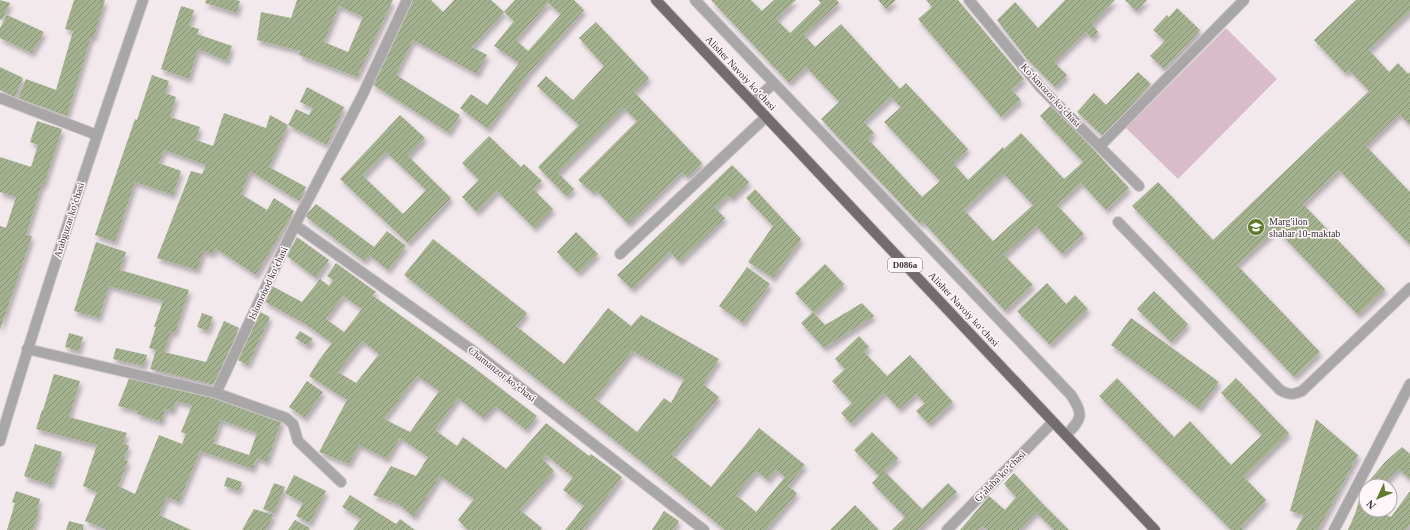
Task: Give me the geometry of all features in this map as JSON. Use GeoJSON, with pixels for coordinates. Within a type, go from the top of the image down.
{"type":"FeatureCollection","features":[{"type":"Feature","properties":{"kind":"main road","name":"Alisher Navoiy koʻchasi"},"geometry":{"type":"LineString","coordinates":[[656,0],[1155,530]]}},
{"type":"Feature","properties":{"kind":"street","name":"Arabguzar koʻchasi"},"geometry":{"type":"LineString","coordinates":[[0,441],[27,349],[143,0]]}},
{"type":"Feature","properties":{"kind":"street","name":"Islomobod koʻchasi"},"geometry":{"type":"LineString","coordinates":[[216,393],[295,225],[362,96],[407,0]]}},
{"type":"Feature","properties":{"kind":"street"},"geometry":{"type":"LineString","coordinates":[[695,0],[1071,395],[1079,408],[1080,418],[1077,425],[1066,436]]}},
{"type":"Feature","properties":{"kind":"street","name":"Koʻkmozor koʻchasi"},"geometry":{"type":"LineString","coordinates":[[969,0],[1041,88],[1139,186]]}},
{"type":"Feature","properties":{"kind":"street"},"geometry":{"type":"LineString","coordinates":[[1100,146],[1244,0]]}},
{"type":"Feature","properties":{"kind":"street"},"geometry":{"type":"LineString","coordinates":[[753,102],[774,83]]}},
{"type":"Feature","properties":{"kind":"street"},"geometry":{"type":"LineString","coordinates":[[0,98],[97,135]]}},
{"type":"Feature","properties":{"kind":"street"},"geometry":{"type":"LineString","coordinates":[[620,254],[766,117]]}},
{"type":"Feature","properties":{"kind":"street"},"geometry":{"type":"LineString","coordinates":[[1118,222],[1280,390],[1287,394],[1295,395],[1302,391],[1410,288]]}},
{"type":"Feature","properties":{"kind":"street","name":"Chamanzor koʻchasi"},"geometry":{"type":"LineString","coordinates":[[295,225],[472,350],[704,530]]}},
{"type":"Feature","properties":{"kind":"street"},"geometry":{"type":"LineString","coordinates":[[27,349],[216,393],[286,418],[293,424],[298,440],[341,482]]}},
{"type":"Feature","properties":{"kind":"street"},"geometry":{"type":"LineString","coordinates":[[1334,530],[1410,384]]}},
{"type":"Feature","properties":{"kind":"street","name":"Gʻalaba koʻchasi"},"geometry":{"type":"LineString","coordinates":[[947,530],[1053,422]]}},
{"type":"Feature","properties":{"kind":"shaded area"},"geometry":{"type":"Polygon","coordinates":[[[1226,28],[1277,79],[1178,179],[1126,128],[1226,28]]]}},
{"type":"Feature","properties":{"kind":"building"},"geometry":{"type":"Polygon","coordinates":[[[0,0],[10,3],[2,20],[0,19],[0,0]]]}},
{"type":"Feature","properties":{"kind":"building"},"geometry":{"type":"Polygon","coordinates":[[[74,0],[105,0],[94,37],[91,37],[67,116],[18,98],[26,79],[56,90],[73,31],[65,29],[74,0]]]}},
{"type":"Feature","properties":{"kind":"building"},"geometry":{"type":"Polygon","coordinates":[[[206,0],[240,1],[237,13],[205,3],[206,0]]]}},
{"type":"Feature","properties":{"kind":"building"},"geometry":{"type":"Polygon","coordinates":[[[297,0],[393,0],[357,77],[299,55],[301,51],[257,40],[261,12],[291,18],[297,0]],[[339,6],[324,42],[348,52],[363,17],[339,6]]]}},
{"type":"Feature","properties":{"kind":"building"},"geometry":{"type":"Polygon","coordinates":[[[413,0],[431,0],[443,12],[454,0],[491,0],[504,12],[472,47],[487,55],[477,74],[413,40],[396,75],[460,115],[449,133],[372,84],[413,0]]]}},
{"type":"Feature","properties":{"kind":"building"},"geometry":{"type":"Polygon","coordinates":[[[515,0],[574,0],[584,10],[530,72],[488,129],[460,108],[471,94],[487,105],[519,63],[494,46],[514,21],[504,12],[515,0]],[[548,3],[516,40],[528,51],[561,14],[548,3]]]}},
{"type":"Feature","properties":{"kind":"building"},"geometry":{"type":"Polygon","coordinates":[[[711,0],[751,0],[762,11],[774,0],[796,0],[776,19],[790,33],[821,3],[818,0],[837,0],[839,3],[804,35],[815,47],[841,24],[900,89],[906,83],[968,149],[953,163],[968,180],[1003,147],[1004,149],[1021,133],[1064,179],[1083,162],[1040,116],[1052,104],[1129,188],[1106,210],[1081,183],[1057,205],[1084,234],[1062,254],[1036,226],[1004,255],[1033,285],[1005,311],[923,222],[920,224],[821,119],[839,102],[806,67],[789,83],[711,0]],[[891,97],[864,122],[874,133],[868,139],[922,197],[940,181],[884,122],[901,107],[891,97]],[[1003,173],[964,210],[993,241],[1033,205],[1003,173]]]}},
{"type":"Feature","properties":{"kind":"building"},"geometry":{"type":"Polygon","coordinates":[[[878,0],[896,0],[886,9],[878,0]]]}},
{"type":"Feature","properties":{"kind":"building"},"geometry":{"type":"Polygon","coordinates":[[[926,0],[958,0],[1024,79],[1012,90],[1021,100],[1001,117],[918,19],[932,7],[926,0]]]}},
{"type":"Feature","properties":{"kind":"building"},"geometry":{"type":"Polygon","coordinates":[[[1065,0],[1115,0],[1092,24],[1098,32],[1092,38],[1085,32],[1054,62],[1067,75],[1055,87],[1027,59],[997,20],[1015,2],[1038,28],[1065,0]]]}},
{"type":"Feature","properties":{"kind":"building"},"geometry":{"type":"Polygon","coordinates":[[[1125,0],[1147,0],[1136,11],[1125,0]]]}},
{"type":"Feature","properties":{"kind":"building"},"geometry":{"type":"Polygon","coordinates":[[[1356,0],[1410,0],[1410,11],[1369,50],[1389,72],[1398,63],[1408,74],[1410,72],[1410,125],[1399,114],[1366,146],[1410,192],[1410,245],[1339,170],[1303,204],[1385,289],[1358,315],[1276,229],[1237,265],[1320,352],[1294,377],[1132,206],[1158,182],[1213,240],[1369,91],[1349,70],[1345,73],[1314,40],[1356,0]]]}},
{"type":"Feature","properties":{"kind":"building"},"geometry":{"type":"Polygon","coordinates":[[[181,6],[194,10],[189,26],[199,29],[197,34],[232,46],[227,61],[198,49],[189,79],[161,69],[181,6]]]}},
{"type":"Feature","properties":{"kind":"building"},"geometry":{"type":"Polygon","coordinates":[[[1177,8],[1200,30],[1164,69],[1150,56],[1165,41],[1153,30],[1167,15],[1169,17],[1177,8]]]}},
{"type":"Feature","properties":{"kind":"building"},"geometry":{"type":"Polygon","coordinates":[[[7,15],[44,32],[32,53],[0,38],[0,28],[7,15]]]}},
{"type":"Feature","properties":{"kind":"building"},"geometry":{"type":"Polygon","coordinates":[[[596,22],[649,78],[634,92],[702,163],[687,177],[682,172],[628,224],[596,190],[593,193],[578,180],[637,121],[624,108],[558,173],[574,189],[566,196],[538,167],[579,125],[537,86],[546,76],[573,100],[604,66],[579,38],[596,22]]]}},
{"type":"Feature","properties":{"kind":"building"},"geometry":{"type":"Polygon","coordinates":[[[0,67],[23,78],[15,97],[0,90],[0,67]]]}},
{"type":"Feature","properties":{"kind":"building"},"geometry":{"type":"Polygon","coordinates":[[[1138,72],[1151,84],[1103,136],[1077,112],[1094,93],[1106,105],[1138,72]]]}},
{"type":"Feature","properties":{"kind":"building"},"geometry":{"type":"Polygon","coordinates":[[[152,75],[169,81],[165,93],[176,97],[170,117],[200,127],[196,140],[213,146],[224,113],[266,128],[270,115],[288,125],[269,167],[306,187],[299,201],[250,171],[241,194],[267,210],[274,198],[294,211],[256,275],[215,248],[213,254],[204,251],[197,270],[157,258],[191,171],[202,174],[206,165],[164,150],[159,163],[181,171],[173,195],[135,182],[115,242],[95,235],[135,119],[137,120],[152,75]]]}},
{"type":"Feature","properties":{"kind":"building"},"geometry":{"type":"Polygon","coordinates":[[[307,87],[344,107],[327,145],[288,125],[296,109],[309,115],[313,108],[300,102],[307,87]]]}},
{"type":"Feature","properties":{"kind":"building"},"geometry":{"type":"Polygon","coordinates":[[[400,115],[425,138],[408,156],[451,198],[408,243],[340,179],[400,115]],[[386,152],[363,176],[403,214],[426,190],[386,152]]]}},
{"type":"Feature","properties":{"kind":"building"},"geometry":{"type":"Polygon","coordinates":[[[37,121],[62,129],[44,185],[42,184],[26,235],[32,236],[0,330],[0,226],[6,228],[16,197],[0,192],[0,157],[31,167],[38,145],[30,142],[37,121]]]}},
{"type":"Feature","properties":{"kind":"building"},"geometry":{"type":"Polygon","coordinates":[[[489,136],[521,167],[524,164],[542,181],[533,189],[553,209],[534,228],[497,191],[477,212],[462,197],[479,180],[462,163],[489,136]]]}},
{"type":"Feature","properties":{"kind":"building"},"geometry":{"type":"Polygon","coordinates":[[[732,165],[749,182],[731,199],[728,195],[715,208],[725,218],[679,262],[670,252],[632,289],[617,275],[732,165]]]}},
{"type":"Feature","properties":{"kind":"building"},"geometry":{"type":"Polygon","coordinates":[[[755,189],[801,239],[773,278],[748,262],[773,226],[746,198],[755,189]]]}},
{"type":"Feature","properties":{"kind":"building"},"geometry":{"type":"Polygon","coordinates":[[[316,204],[374,247],[387,231],[406,246],[388,270],[369,255],[364,261],[305,216],[316,204]]]}},
{"type":"Feature","properties":{"kind":"building"},"geometry":{"type":"Polygon","coordinates":[[[576,232],[598,254],[578,273],[557,252],[576,232]]]}},
{"type":"Feature","properties":{"kind":"building"},"geometry":{"type":"Polygon","coordinates":[[[297,237],[329,260],[316,278],[287,256],[297,237]]]}},
{"type":"Feature","properties":{"kind":"building"},"geometry":{"type":"Polygon","coordinates":[[[433,239],[527,313],[516,326],[564,364],[608,308],[631,326],[641,315],[719,359],[703,384],[719,397],[672,455],[711,487],[759,428],[805,465],[788,486],[797,493],[766,530],[725,530],[642,462],[404,275],[433,239]],[[632,351],[595,399],[637,432],[664,398],[671,403],[684,379],[632,351]],[[776,470],[768,480],[756,471],[736,495],[756,512],[785,477],[776,470]]]}},
{"type":"Feature","properties":{"kind":"building"},"geometry":{"type":"Polygon","coordinates":[[[96,242],[126,252],[120,270],[189,290],[175,333],[171,332],[164,352],[206,362],[224,321],[239,328],[215,385],[150,369],[156,350],[149,348],[156,327],[154,327],[163,301],[109,286],[99,318],[74,311],[96,242]]]}},
{"type":"Feature","properties":{"kind":"building"},"geometry":{"type":"Polygon","coordinates":[[[336,263],[376,292],[372,295],[473,367],[537,416],[526,430],[495,406],[483,418],[458,398],[435,430],[457,446],[463,437],[506,469],[546,423],[589,456],[591,454],[622,477],[583,529],[585,530],[565,530],[584,506],[563,490],[573,477],[546,455],[543,459],[554,471],[520,510],[542,528],[541,530],[468,530],[458,520],[474,499],[440,476],[414,517],[398,504],[373,495],[391,466],[416,476],[428,457],[400,438],[387,459],[359,445],[349,464],[319,452],[347,400],[309,376],[332,343],[301,321],[264,301],[272,286],[302,302],[320,279],[329,286],[333,280],[327,276],[336,263]],[[343,296],[326,319],[344,332],[362,309],[343,296]],[[362,341],[338,372],[356,383],[379,354],[362,341]],[[417,376],[384,419],[410,432],[439,391],[417,376]]]}},
{"type":"Feature","properties":{"kind":"building"},"geometry":{"type":"Polygon","coordinates":[[[825,264],[844,284],[814,313],[795,293],[825,264]]]}},
{"type":"Feature","properties":{"kind":"building"},"geometry":{"type":"Polygon","coordinates":[[[747,267],[770,284],[743,323],[719,306],[747,267]]]}},
{"type":"Feature","properties":{"kind":"building"},"geometry":{"type":"Polygon","coordinates":[[[1047,283],[1066,304],[1075,295],[1088,309],[1050,345],[1017,311],[1047,283]]]}},
{"type":"Feature","properties":{"kind":"building"},"geometry":{"type":"Polygon","coordinates":[[[1154,291],[1188,324],[1171,342],[1137,309],[1154,291]]]}},
{"type":"Feature","properties":{"kind":"building"},"geometry":{"type":"Polygon","coordinates":[[[862,303],[874,316],[824,348],[801,323],[813,312],[825,325],[862,303]]]}},
{"type":"Feature","properties":{"kind":"building"},"geometry":{"type":"Polygon","coordinates":[[[260,312],[270,317],[248,365],[238,360],[260,312]]]}},
{"type":"Feature","properties":{"kind":"building"},"geometry":{"type":"Polygon","coordinates":[[[202,313],[213,317],[208,331],[197,327],[202,313]]]}},
{"type":"Feature","properties":{"kind":"building"},"geometry":{"type":"Polygon","coordinates":[[[1131,318],[1219,382],[1199,409],[1111,345],[1131,318]]]}},
{"type":"Feature","properties":{"kind":"building"},"geometry":{"type":"Polygon","coordinates":[[[300,331],[313,339],[308,346],[295,338],[300,331]]]}},
{"type":"Feature","properties":{"kind":"building"},"geometry":{"type":"Polygon","coordinates":[[[69,333],[83,337],[79,351],[65,347],[69,333]]]}},
{"type":"Feature","properties":{"kind":"building"},"geometry":{"type":"Polygon","coordinates":[[[859,336],[869,347],[864,352],[887,376],[910,355],[953,402],[929,424],[916,411],[925,403],[916,394],[899,409],[884,393],[851,424],[841,413],[852,403],[832,381],[845,369],[835,359],[859,336]]]}},
{"type":"Feature","properties":{"kind":"building"},"geometry":{"type":"Polygon","coordinates":[[[116,348],[147,355],[144,366],[113,359],[116,348]]]}},
{"type":"Feature","properties":{"kind":"building"},"geometry":{"type":"Polygon","coordinates":[[[54,374],[80,381],[69,417],[127,433],[123,443],[129,446],[124,459],[128,461],[118,486],[135,494],[159,435],[182,444],[186,434],[181,432],[192,405],[176,401],[173,411],[165,409],[162,422],[137,414],[138,411],[118,406],[130,376],[215,396],[282,420],[267,462],[257,458],[253,469],[200,451],[179,502],[167,497],[159,515],[191,530],[107,530],[85,521],[97,492],[83,486],[97,445],[36,429],[54,374]],[[221,420],[213,443],[249,455],[257,433],[221,420]]]}},
{"type":"Feature","properties":{"kind":"building"},"geometry":{"type":"Polygon","coordinates":[[[1117,378],[1174,437],[1190,421],[1231,465],[1262,435],[1221,393],[1236,378],[1289,433],[1244,477],[1266,500],[1241,527],[1244,530],[1231,530],[1099,396],[1117,378]]]}},
{"type":"Feature","properties":{"kind":"building"},"geometry":{"type":"Polygon","coordinates":[[[307,381],[323,392],[305,418],[289,407],[307,381]]]}},
{"type":"Feature","properties":{"kind":"building"},"geometry":{"type":"Polygon","coordinates":[[[1316,419],[1358,455],[1318,530],[1296,530],[1304,515],[1290,511],[1316,419]]]}},
{"type":"Feature","properties":{"kind":"building"},"geometry":{"type":"Polygon","coordinates":[[[872,432],[898,458],[884,471],[922,509],[948,483],[957,492],[918,530],[892,530],[905,517],[872,483],[879,476],[854,450],[872,432]]]}},
{"type":"Feature","properties":{"kind":"building"},"geometry":{"type":"Polygon","coordinates":[[[35,444],[62,452],[51,485],[24,476],[35,444]]]}},
{"type":"Feature","properties":{"kind":"building"},"geometry":{"type":"Polygon","coordinates":[[[1402,447],[1410,454],[1410,479],[1398,469],[1389,478],[1371,478],[1385,462],[1402,447]]]}},
{"type":"Feature","properties":{"kind":"building"},"geometry":{"type":"Polygon","coordinates":[[[1014,473],[1069,530],[1054,530],[1036,512],[1019,530],[987,530],[982,526],[978,530],[960,530],[989,496],[1005,510],[1016,497],[1004,484],[1014,473]]]}},
{"type":"Feature","properties":{"kind":"building"},"geometry":{"type":"Polygon","coordinates":[[[294,475],[326,491],[310,523],[296,516],[303,503],[285,493],[294,475]]]}},
{"type":"Feature","properties":{"kind":"building"},"geometry":{"type":"Polygon","coordinates":[[[227,477],[242,482],[239,491],[224,486],[227,477]]]}},
{"type":"Feature","properties":{"kind":"building"},"geometry":{"type":"Polygon","coordinates":[[[274,483],[285,487],[274,513],[263,509],[274,483]]]}},
{"type":"Feature","properties":{"kind":"building"},"geometry":{"type":"Polygon","coordinates":[[[16,491],[40,499],[37,509],[39,510],[33,530],[7,530],[15,503],[12,502],[16,491]]]}},
{"type":"Feature","properties":{"kind":"building"},"geometry":{"type":"Polygon","coordinates":[[[1410,491],[1410,524],[1406,530],[1348,530],[1358,504],[1358,518],[1398,518],[1398,507],[1410,491]]]}},
{"type":"Feature","properties":{"kind":"building"},"geometry":{"type":"Polygon","coordinates":[[[350,495],[396,524],[400,519],[415,530],[353,530],[361,519],[342,507],[350,495]]]}},
{"type":"Feature","properties":{"kind":"building"},"geometry":{"type":"Polygon","coordinates":[[[855,505],[879,530],[830,530],[855,505]]]}},
{"type":"Feature","properties":{"kind":"building"},"geometry":{"type":"Polygon","coordinates":[[[254,509],[274,515],[266,530],[242,530],[254,509]]]}},
{"type":"Feature","properties":{"kind":"building"},"geometry":{"type":"Polygon","coordinates":[[[664,511],[679,521],[673,530],[652,530],[664,511]]]}},
{"type":"Feature","properties":{"kind":"building"},"geometry":{"type":"Polygon","coordinates":[[[295,520],[310,528],[309,530],[288,530],[295,520]]]}},
{"type":"Feature","properties":{"kind":"building"},"geometry":{"type":"Polygon","coordinates":[[[69,521],[84,525],[83,530],[66,530],[69,521]]]}},
{"type":"Feature","properties":{"kind":"place","name":"Marg'ilon shahar 10-maktab"},"geometry":{"type":"Point","coordinates":[1256,227]}}]}
